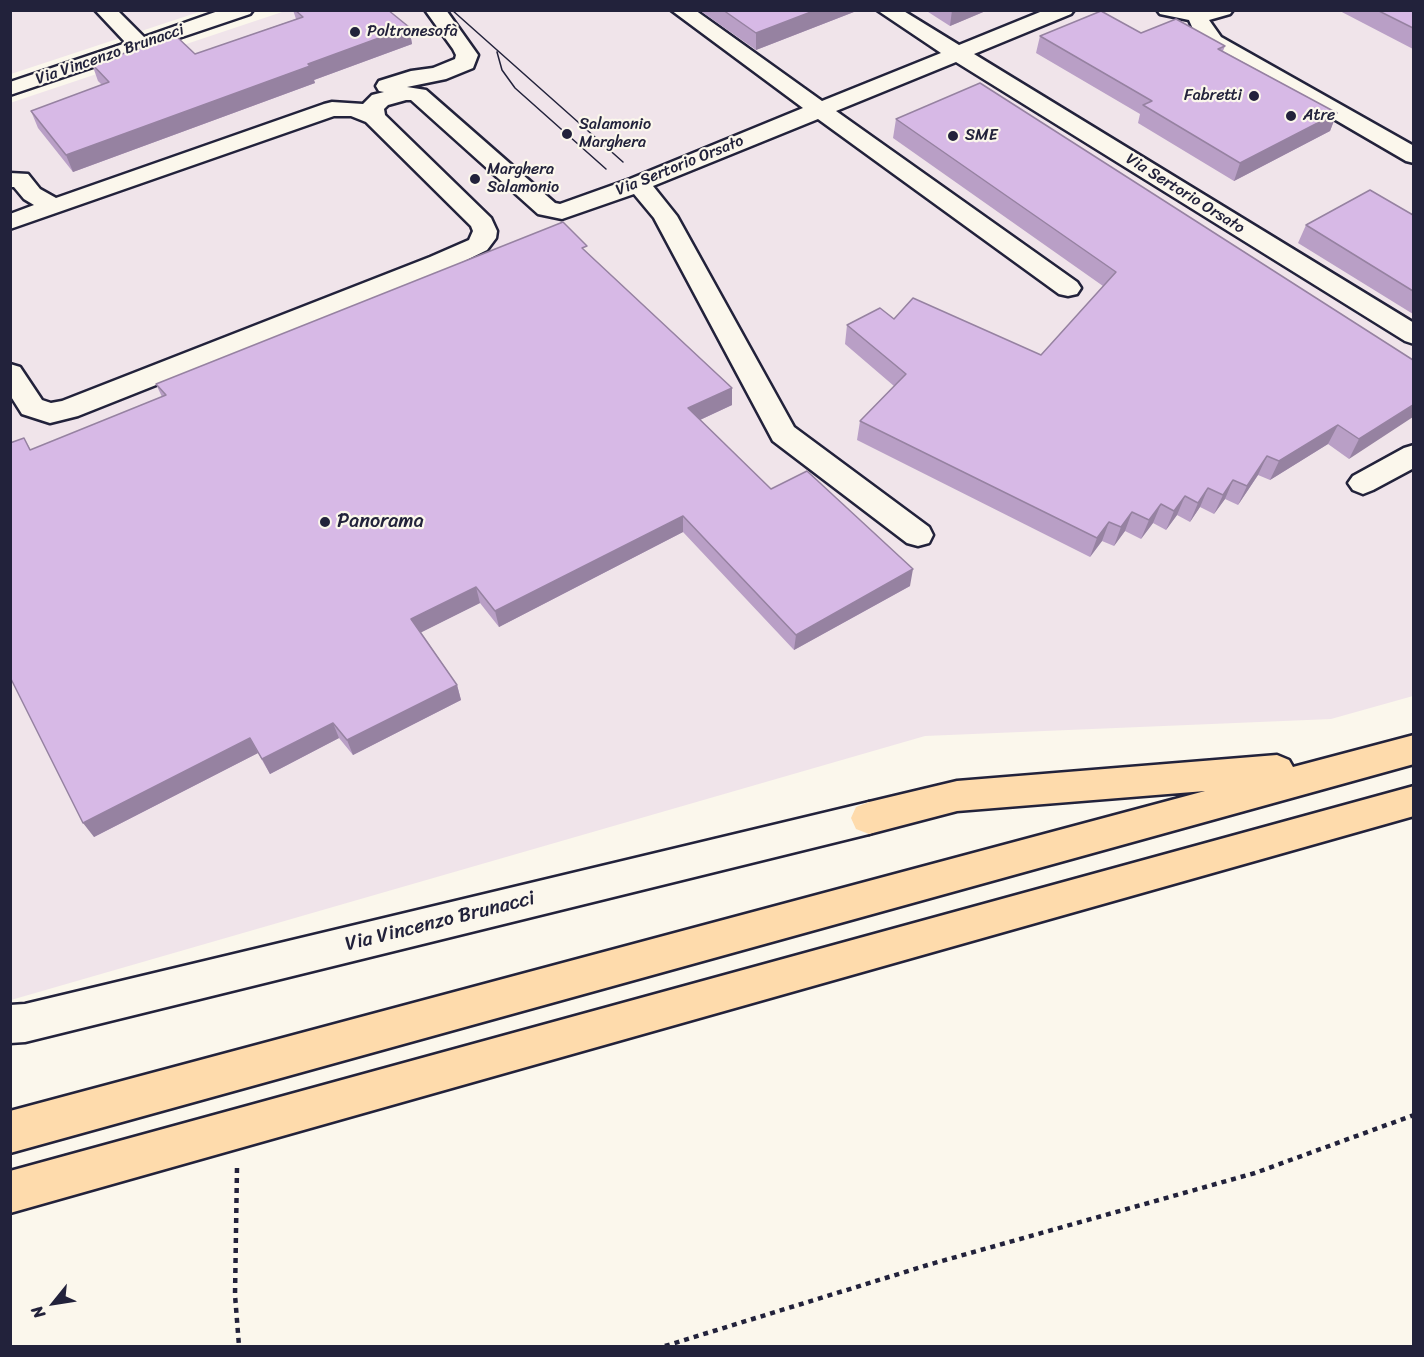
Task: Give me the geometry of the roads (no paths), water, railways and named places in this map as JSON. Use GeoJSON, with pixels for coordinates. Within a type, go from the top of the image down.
{"type":"FeatureCollection","features":[{"type":"Feature","properties":{"kind":"main road"},"geometry":{"type":"LineString","coordinates":[[10,1132],[1413,749]]}},
{"type":"Feature","properties":{"kind":"main road"},"geometry":{"type":"LineString","coordinates":[[869,818],[957,796],[1357,764]]}},
{"type":"Feature","properties":{"kind":"main road"},"geometry":{"type":"LineString","coordinates":[[10,1192],[1413,801]]}},
{"type":"Feature","properties":{"kind":"street"},"geometry":{"type":"LineString","coordinates":[[105,10],[140,45]]}},
{"type":"Feature","properties":{"kind":"street","name":"Via Vincenzo Brunacci"},"geometry":{"type":"LineString","coordinates":[[10,89],[243,10]]}},
{"type":"Feature","properties":{"kind":"street"},"geometry":{"type":"LineString","coordinates":[[10,222],[332,109],[361,95],[411,78],[438,74],[460,66],[467,58],[463,48],[435,10]]}},
{"type":"Feature","properties":{"kind":"street"},"geometry":{"type":"LineString","coordinates":[[681,10],[1068,288]]}},
{"type":"Feature","properties":{"kind":"street","name":"Via Sertorio Orsato"},"geometry":{"type":"LineString","coordinates":[[887,10],[1413,335]]}},
{"type":"Feature","properties":{"kind":"street","name":"Via Sertorio Orsato"},"geometry":{"type":"LineString","coordinates":[[374,117],[372,107],[380,100],[396,95],[414,94],[533,198],[552,211],[568,211],[1064,10]]}},
{"type":"Feature","properties":{"kind":"street"},"geometry":{"type":"LineString","coordinates":[[1167,10],[1198,16],[1223,10]]}},
{"type":"Feature","properties":{"kind":"street"},"geometry":{"type":"LineString","coordinates":[[1198,16],[1200,25],[1214,41],[1413,156]]}},
{"type":"Feature","properties":{"kind":"street"},"geometry":{"type":"LineString","coordinates":[[430,106],[424,88],[428,81],[438,74]]}},
{"type":"Feature","properties":{"kind":"street"},"geometry":{"type":"LineString","coordinates":[[10,373],[32,407],[44,412],[60,411],[109,394],[439,263],[478,244],[484,238],[482,223],[374,117],[356,109],[332,109]]}},
{"type":"Feature","properties":{"kind":"street"},"geometry":{"type":"LineString","coordinates":[[14,179],[32,194],[57,206]]}},
{"type":"Feature","properties":{"kind":"street"},"geometry":{"type":"LineString","coordinates":[[638,184],[665,216],[783,434],[918,535]]}},
{"type":"Feature","properties":{"kind":"street"},"geometry":{"type":"LineString","coordinates":[[1413,455],[1368,480],[1413,469]]}},
{"type":"Feature","properties":{"kind":"street","name":"Via Vincenzo Brunacci"},"geometry":{"type":"LineString","coordinates":[[15,1025],[869,818]]}},
{"type":"Feature","properties":{"kind":"tram line"},"geometry":{"type":"LineString","coordinates":[[452,10],[623,162]]}},
{"type":"Feature","properties":{"kind":"tram line"},"geometry":{"type":"LineString","coordinates":[[497,52],[502,70],[515,88],[606,169]]}},
{"type":"Feature","properties":{"kind":"place","name":"Poltronesofà"},"geometry":{"type":"Point","coordinates":[355,32]}},
{"type":"Feature","properties":{"kind":"place","name":"Fabretti"},"geometry":{"type":"Point","coordinates":[1254,96]}},
{"type":"Feature","properties":{"kind":"place","name":"Atre"},"geometry":{"type":"Point","coordinates":[1291,116]}},
{"type":"Feature","properties":{"kind":"place","name":"Salamonio Marghera"},"geometry":{"type":"Point","coordinates":[567,134]}},
{"type":"Feature","properties":{"kind":"place","name":"SME"},"geometry":{"type":"Point","coordinates":[953,136]}},
{"type":"Feature","properties":{"kind":"place","name":"Marghera Salamonio"},"geometry":{"type":"Point","coordinates":[475,179]}},
{"type":"Feature","properties":{"kind":"place","name":"Panorama"},"geometry":{"type":"Point","coordinates":[325,522]}}]}
